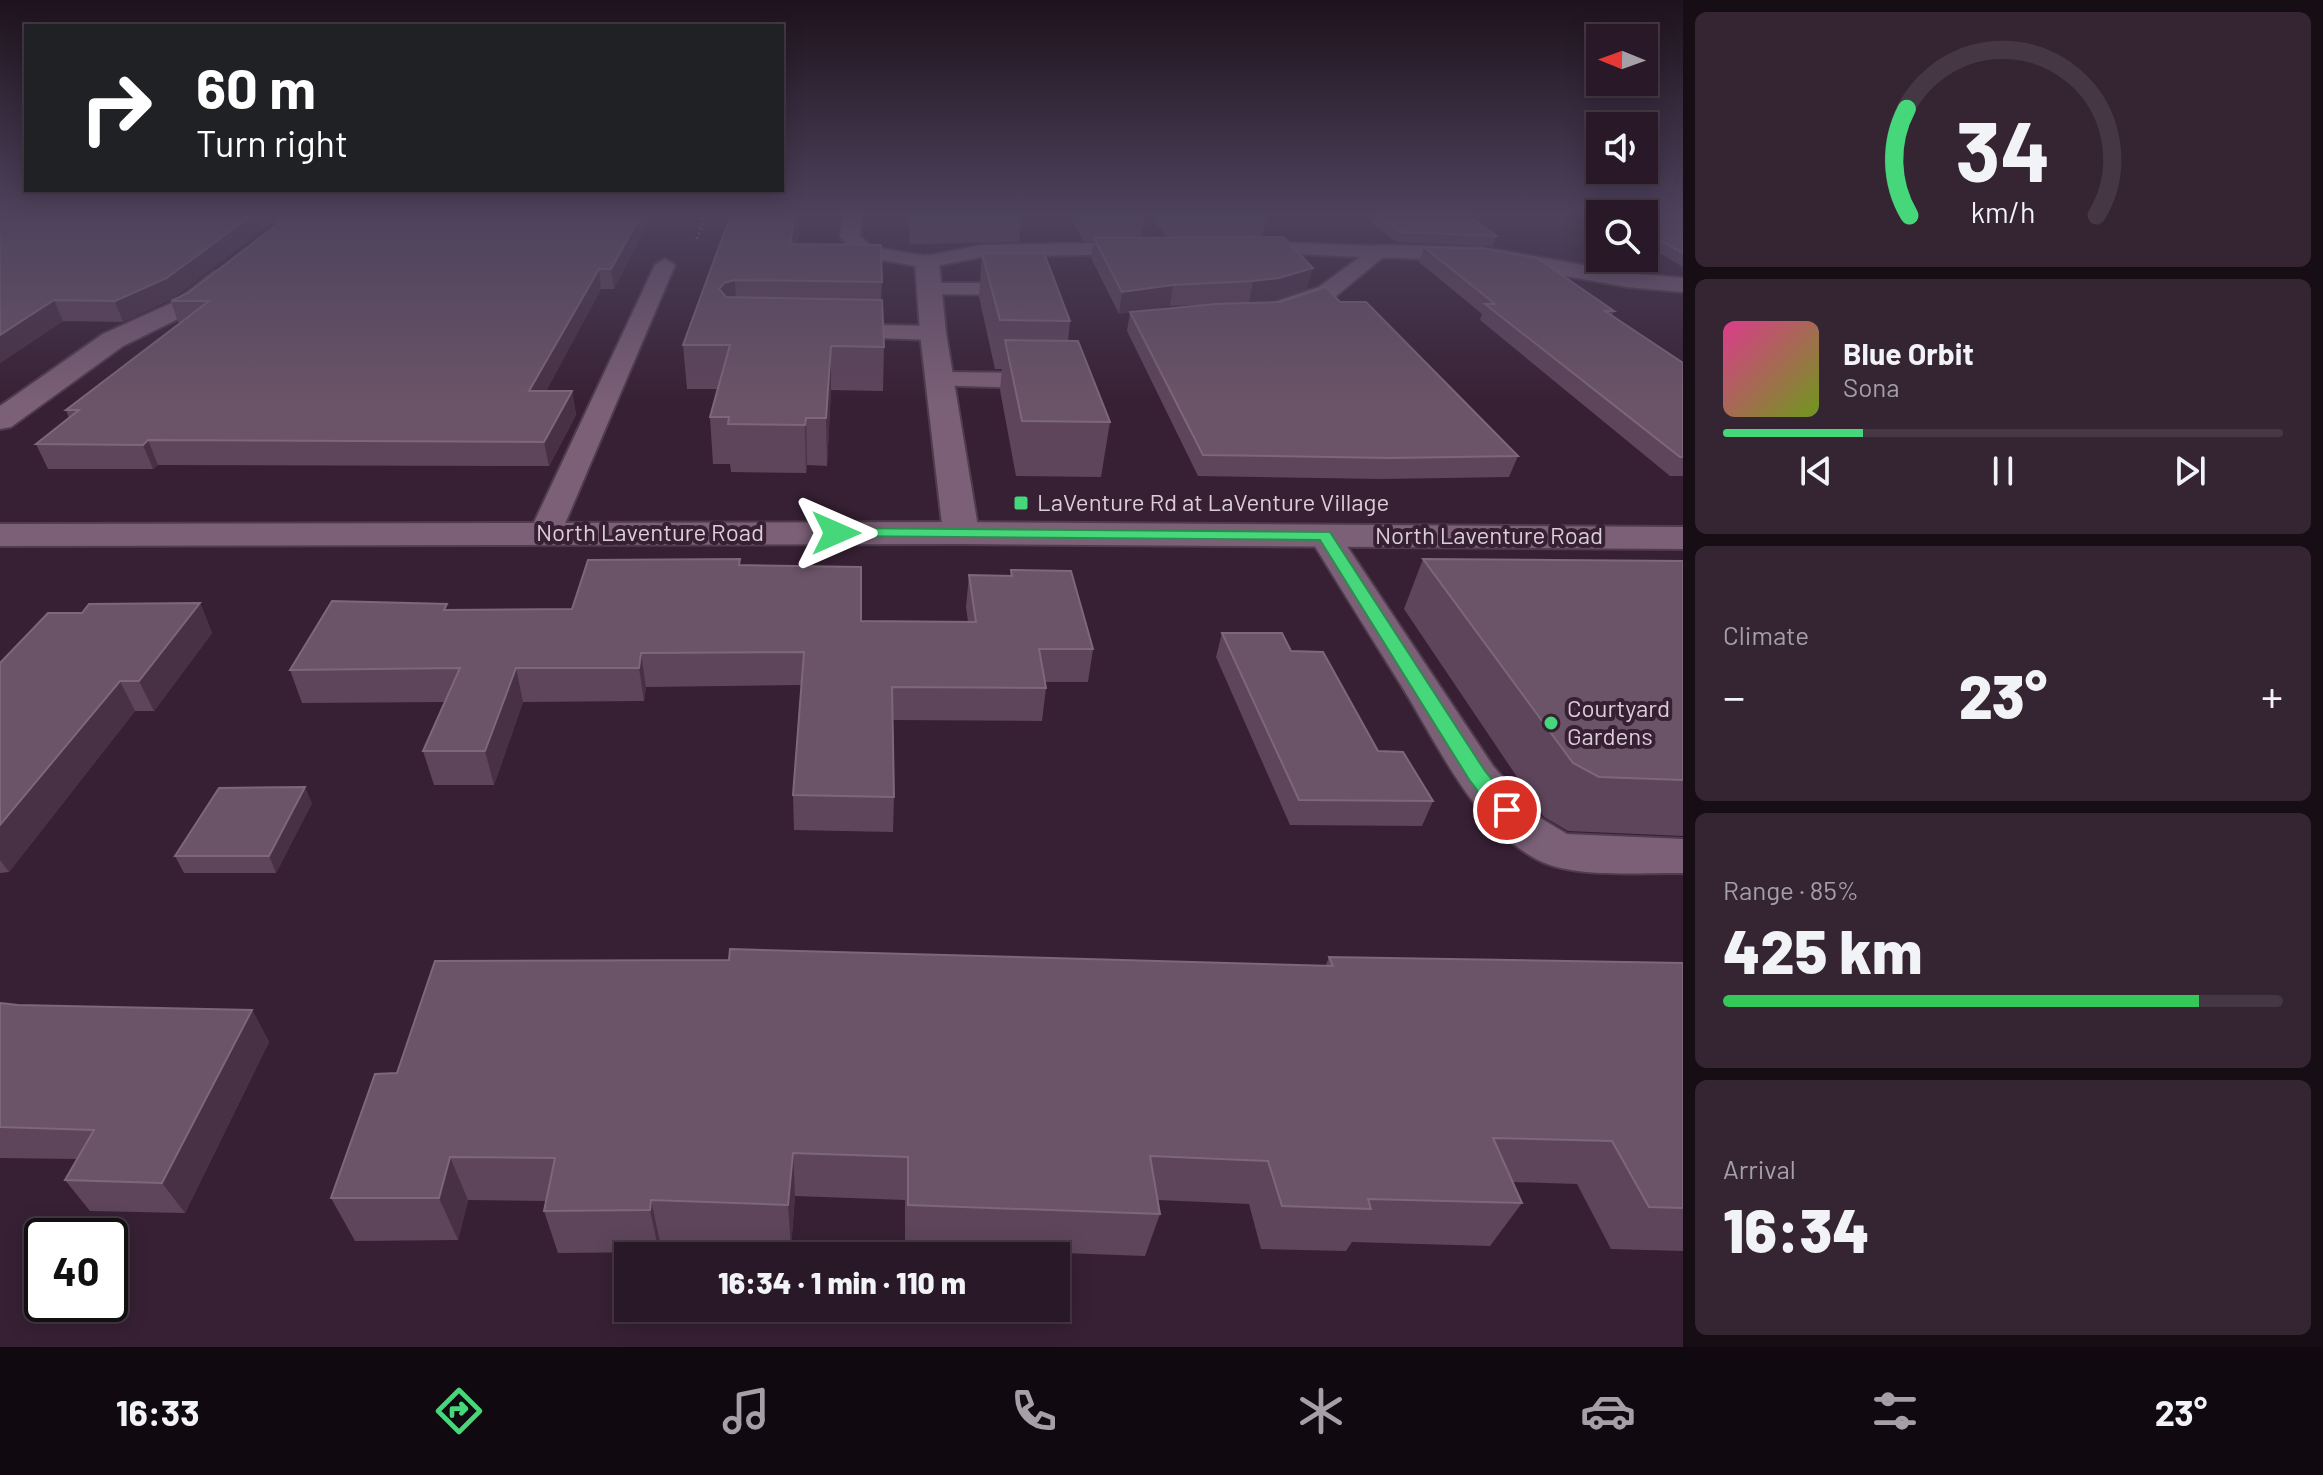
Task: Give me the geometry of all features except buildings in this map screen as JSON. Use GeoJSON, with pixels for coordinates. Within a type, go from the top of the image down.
{"type":"FeatureCollection","features":[{"type":"Feature","properties":{"kind":"street"},"geometry":{"type":"LineString","coordinates":[[0,420],[113,340],[185,306],[222,277]]}},
{"type":"Feature","properties":{"kind":"street"},"geometry":{"type":"LineString","coordinates":[[929,277],[933,333],[961,533]]}},
{"type":"Feature","properties":{"kind":"street"},"geometry":{"type":"LineString","coordinates":[[1609,277],[1683,285]]}},
{"type":"Feature","properties":{"kind":"street"},"geometry":{"type":"LineString","coordinates":[[1627,280],[1673,309]]}},
{"type":"Feature","properties":{"kind":"street","name":"North Laventure Road"},"geometry":{"type":"LineString","coordinates":[[0,535],[961,533],[1683,538]]}},
{"type":"Feature","properties":{"kind":"lane"},"geometry":{"type":"LineString","coordinates":[[545,533],[660,277]]}},
{"type":"Feature","properties":{"kind":"lane"},"geometry":{"type":"LineString","coordinates":[[937,277],[1054,289]]}},
{"type":"Feature","properties":{"kind":"lane"},"geometry":{"type":"LineString","coordinates":[[1254,312],[1268,312],[1327,292],[1347,277]]}},
{"type":"Feature","properties":{"kind":"lane"},"geometry":{"type":"LineString","coordinates":[[815,331],[933,333]]}},
{"type":"Feature","properties":{"kind":"lane"},"geometry":{"type":"LineString","coordinates":[[940,380],[1070,381]]}},
{"type":"Feature","properties":{"kind":"lane"},"geometry":{"type":"LineString","coordinates":[[1324,535],[1478,776],[1521,827],[1556,849],[1588,854],[1683,856]]}},
{"type":"Feature","properties":{"kind":"place","name":"LaVenture Rd at LaVenture Village"},"geometry":{"type":"Point","coordinates":[1021,503]}},
{"type":"Feature","properties":{"kind":"place","name":"Courtyard Gardens"},"geometry":{"type":"Point","coordinates":[1551,723]}},
{"type":"Feature","properties":{"kind":"route"},"geometry":{"type":"LineString","coordinates":[[836,533],[1324,535],[1478,776],[1507,810]]}}]}
